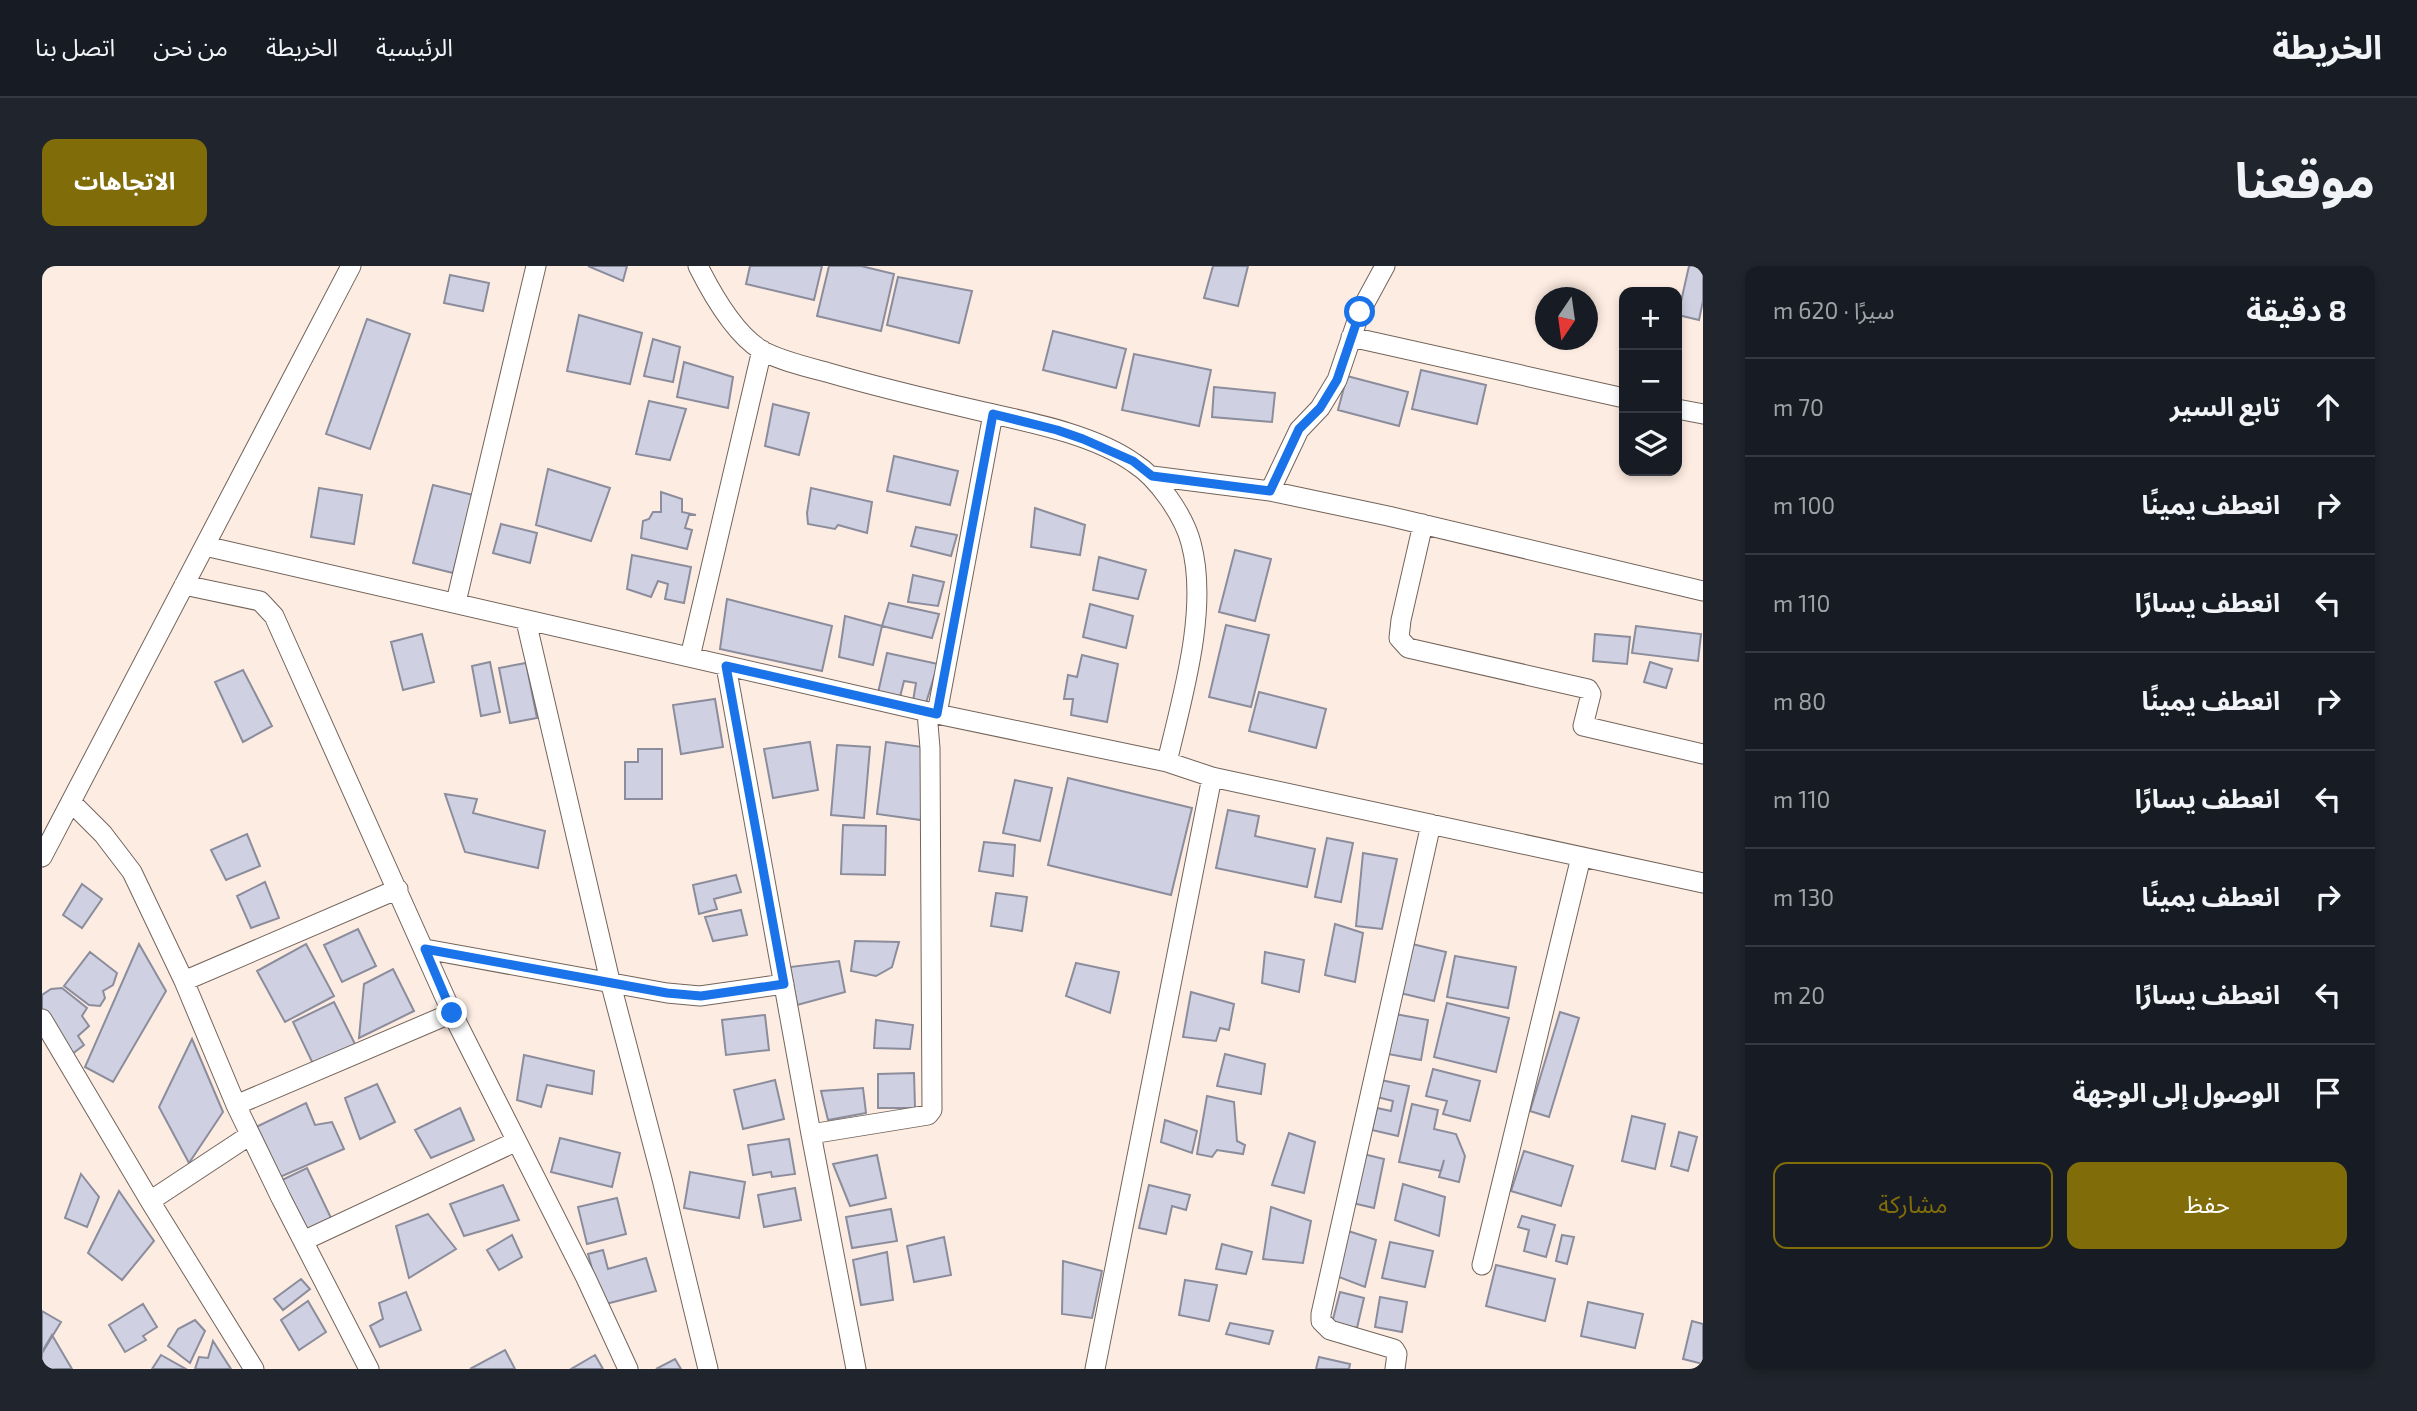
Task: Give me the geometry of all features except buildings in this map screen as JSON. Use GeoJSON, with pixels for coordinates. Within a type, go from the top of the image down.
{"type":"FeatureCollection","features":[{"type":"Feature","properties":{"kind":"street"},"geometry":{"type":"LineString","coordinates":[[42,857],[351,266]]}},
{"type":"Feature","properties":{"kind":"street"},"geometry":{"type":"LineString","coordinates":[[456,602],[536,266]]}},
{"type":"Feature","properties":{"kind":"street"},"geometry":{"type":"LineString","coordinates":[[698,266],[715,298],[745,336],[762,350],[807,367],[884,389],[1057,430],[1133,461],[1152,476],[1176,511],[1191,542],[1196,573],[1196,612],[1192,647],[1167,762]]}},
{"type":"Feature","properties":{"kind":"street"},"geometry":{"type":"LineString","coordinates":[[1270,491],[1299,429],[1320,408],[1337,380],[1360,312],[1385,266]]}},
{"type":"Feature","properties":{"kind":"street"},"geometry":{"type":"LineString","coordinates":[[1351,337],[1619,397]]}},
{"type":"Feature","properties":{"kind":"street"},"geometry":{"type":"LineString","coordinates":[[690,657],[762,350]]}},
{"type":"Feature","properties":{"kind":"street"},"geometry":{"type":"LineString","coordinates":[[1682,410],[1703,414]]}},
{"type":"Feature","properties":{"kind":"street"},"geometry":{"type":"LineString","coordinates":[[811,1135],[928,1115],[932,1110],[932,713],[993,414]]}},
{"type":"Feature","properties":{"kind":"street"},"geometry":{"type":"LineString","coordinates":[[1152,476],[1270,491],[1423,524],[1703,591]]}},
{"type":"Feature","properties":{"kind":"street"},"geometry":{"type":"LineString","coordinates":[[1423,524],[1401,620],[1399,638],[1408,648],[1588,689],[1591,694],[1583,726],[1703,754]]}},
{"type":"Feature","properties":{"kind":"street"},"geometry":{"type":"LineString","coordinates":[[205,546],[932,713],[1167,762],[1212,777],[1703,883]]}},
{"type":"Feature","properties":{"kind":"street"},"geometry":{"type":"LineString","coordinates":[[184,585],[260,601],[274,616],[452,1013],[586,1278],[628,1369]]}},
{"type":"Feature","properties":{"kind":"street"},"geometry":{"type":"LineString","coordinates":[[527,621],[610,981],[708,1369]]}},
{"type":"Feature","properties":{"kind":"street"},"geometry":{"type":"LineString","coordinates":[[726,666],[856,1369]]}},
{"type":"Feature","properties":{"kind":"street"},"geometry":{"type":"LineString","coordinates":[[1095,1369],[1212,777]]}},
{"type":"Feature","properties":{"kind":"street"},"geometry":{"type":"LineString","coordinates":[[71,802],[103,834],[132,872],[184,981],[250,1135],[369,1369]]}},
{"type":"Feature","properties":{"kind":"street"},"geometry":{"type":"LineString","coordinates":[[1395,1369],[1397,1354],[1394,1349],[1330,1330],[1321,1321],[1321,1314],[1431,824]]}},
{"type":"Feature","properties":{"kind":"street"},"geometry":{"type":"LineString","coordinates":[[1482,1265],[1581,857]]}},
{"type":"Feature","properties":{"kind":"street"},"geometry":{"type":"LineString","coordinates":[[184,981],[398,889]]}},
{"type":"Feature","properties":{"kind":"street"},"geometry":{"type":"LineString","coordinates":[[425,949],[667,993],[701,996],[784,984]]}},
{"type":"Feature","properties":{"kind":"street"},"geometry":{"type":"LineString","coordinates":[[236,1105],[452,1013]]}},
{"type":"Feature","properties":{"kind":"street"},"geometry":{"type":"LineString","coordinates":[[42,1019],[254,1369]]}},
{"type":"Feature","properties":{"kind":"street"},"geometry":{"type":"LineString","coordinates":[[150,1201],[250,1135]]}},
{"type":"Feature","properties":{"kind":"street"},"geometry":{"type":"LineString","coordinates":[[303,1241],[515,1142]]}},
{"type":"Feature","properties":{"kind":"route"},"geometry":{"type":"LineString","coordinates":[[452,1013],[425,949],[667,993],[701,996],[784,984],[726,666],[937,714],[993,414],[1083,439],[1133,461],[1152,476],[1270,491],[1299,429],[1320,408],[1337,380],[1360,312]]}}]}
